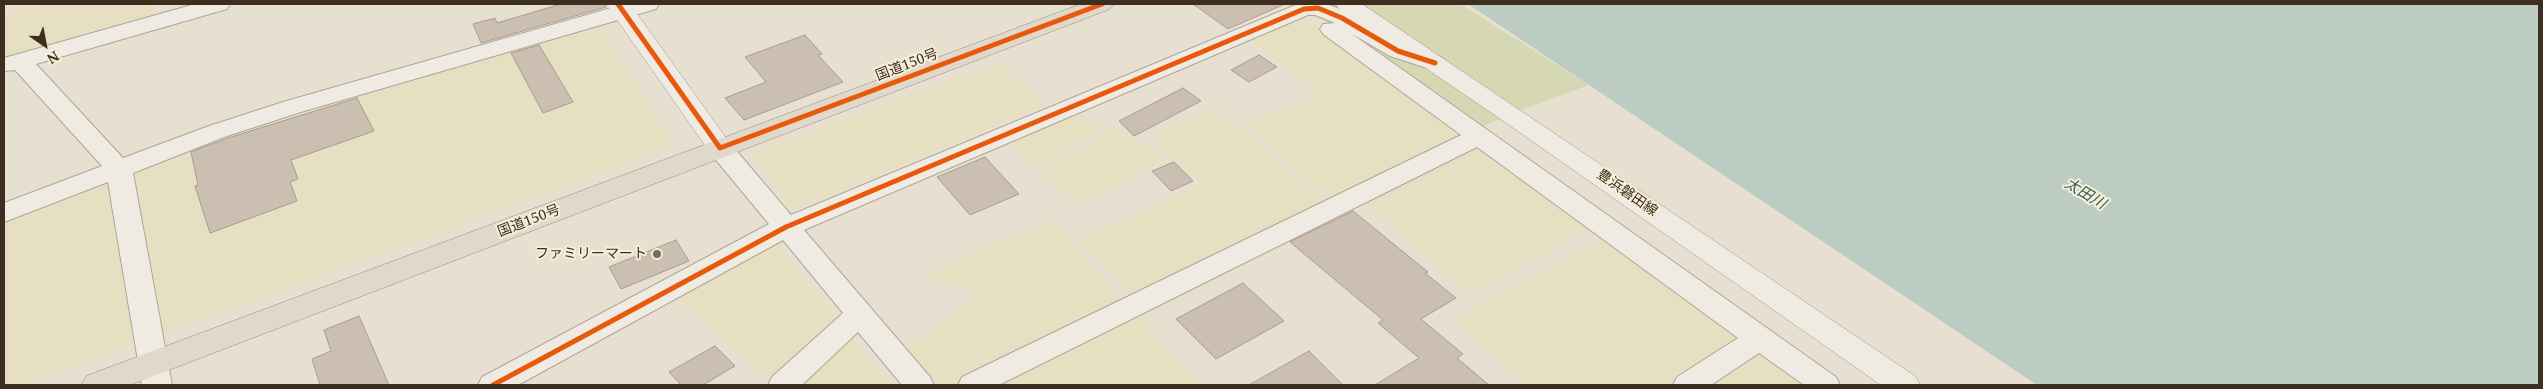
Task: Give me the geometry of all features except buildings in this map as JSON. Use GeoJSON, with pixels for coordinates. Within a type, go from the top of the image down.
{"type":"FeatureCollection","features":[{"type":"Feature","properties":{"kind":"highway","name":"国道150号"},"geometry":{"type":"LineString","coordinates":[[97,385],[155,375],[720,148],[1102,4]]}},
{"type":"Feature","properties":{"kind":"main road","name":"豊浜磐田線"},"geometry":{"type":"LineString","coordinates":[[1347,4],[1904,385]]}},
{"type":"Feature","properties":{"kind":"main road"},"geometry":{"type":"LineString","coordinates":[[621,8],[720,148]]}},
{"type":"Feature","properties":{"kind":"street"},"geometry":{"type":"LineString","coordinates":[[155,375],[120,169],[12,63],[160,12],[219,4]]}},
{"type":"Feature","properties":{"kind":"street"},"geometry":{"type":"LineString","coordinates":[[4,213],[218,131],[621,8],[648,4]]}},
{"type":"Feature","properties":{"kind":"street"},"geometry":{"type":"LineString","coordinates":[[493,385],[786,227],[1300,7],[1318,8],[1342,18],[1398,51],[1435,63]]}},
{"type":"Feature","properties":{"kind":"street"},"geometry":{"type":"LineString","coordinates":[[1300,7],[1825,385]]}},
{"type":"Feature","properties":{"kind":"street"},"geometry":{"type":"LineString","coordinates":[[972,385],[1479,136]]}},
{"type":"Feature","properties":{"kind":"street"},"geometry":{"type":"LineString","coordinates":[[720,148],[919,385]]}},
{"type":"Feature","properties":{"kind":"street"},"geometry":{"type":"LineString","coordinates":[[783,385],[860,314]]}},
{"type":"Feature","properties":{"kind":"street"},"geometry":{"type":"LineString","coordinates":[[1688,385],[1760,338]]}},
{"type":"Feature","properties":{"kind":"shaded area"},"geometry":{"type":"Polygon","coordinates":[[[47,4],[154,4],[157,15],[4,58],[4,15],[47,4]]]}},
{"type":"Feature","properties":{"kind":"shaded area"},"geometry":{"type":"Polygon","coordinates":[[[1304,17],[1479,136],[1600,223],[1470,294],[1348,190],[1330,198],[1244,124],[1319,94],[1250,40],[1304,17]]]}},
{"type":"Feature","properties":{"kind":"shaded area"},"geometry":{"type":"Polygon","coordinates":[[[594,20],[675,146],[21,385],[4,385],[4,213],[120,175],[119,169],[594,20]]]}},
{"type":"Feature","properties":{"kind":"shaded area"},"geometry":{"type":"Polygon","coordinates":[[[1000,63],[1046,105],[793,210],[750,153],[1000,63]]]}},
{"type":"Feature","properties":{"kind":"shaded area"},"geometry":{"type":"Polygon","coordinates":[[[1216,108],[1325,203],[1134,296],[1082,240],[1202,183],[1150,135],[1216,108]]]}},
{"type":"Feature","properties":{"kind":"shaded area"},"geometry":{"type":"Polygon","coordinates":[[[1071,110],[1104,125],[1038,169],[1009,140],[1071,110]]]}},
{"type":"Feature","properties":{"kind":"shaded area"},"geometry":{"type":"Polygon","coordinates":[[[1112,128],[1167,159],[1084,204],[1040,173],[1112,128]]]}},
{"type":"Feature","properties":{"kind":"shaded area"},"geometry":{"type":"Polygon","coordinates":[[[1051,219],[1201,385],[936,385],[906,350],[978,294],[925,276],[1051,219]]]}},
{"type":"Feature","properties":{"kind":"shaded area"},"geometry":{"type":"Polygon","coordinates":[[[1606,236],[1822,385],[1529,385],[1454,321],[1606,236]]]}},
{"type":"Feature","properties":{"kind":"shaded area"},"geometry":{"type":"Polygon","coordinates":[[[776,241],[889,385],[776,385],[674,296],[776,241]]]}},
{"type":"Feature","properties":{"kind":"green space"},"geometry":{"type":"Polygon","coordinates":[[[1302,4],[1460,4],[1589,85],[1511,114],[1473,131],[1302,4]]]}},
{"type":"Feature","properties":{"kind":"water","name":"太田川"},"geometry":{"type":"Polygon","coordinates":[[[1468,4],[2539,4],[2539,385],[2037,385],[1468,4]]]}},
{"type":"Feature","properties":{"kind":"cycle path"},"geometry":{"type":"LineString","coordinates":[[618,4],[720,148],[1102,4]]}},
{"type":"Feature","properties":{"kind":"cycle path"},"geometry":{"type":"LineString","coordinates":[[493,385],[786,227],[1304,9],[1318,8],[1342,18],[1398,51],[1435,63]]}},
{"type":"Feature","properties":{"kind":"place","name":"ファミリーマート"},"geometry":{"type":"Point","coordinates":[657,254]}}]}
